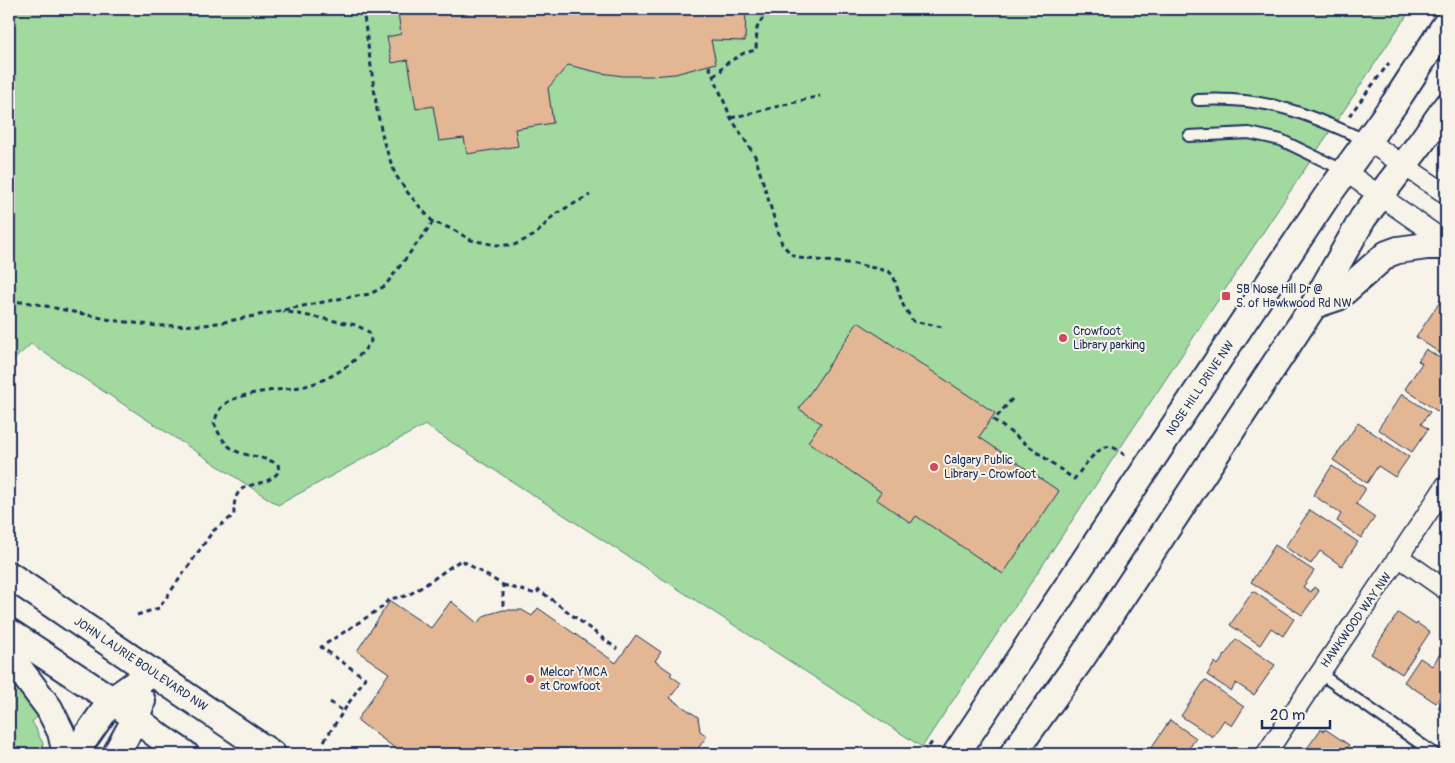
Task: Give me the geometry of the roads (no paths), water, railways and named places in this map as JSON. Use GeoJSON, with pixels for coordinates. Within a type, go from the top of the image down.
{"type":"FeatureCollection","features":[{"type":"Feature","properties":{"kind":"main road","name":"NOSE HILL DRIVE NW"},"geometry":{"type":"LineString","coordinates":[[956,754],[1309,224],[1394,104],[1446,24]]}},
{"type":"Feature","properties":{"kind":"main road"},"geometry":{"type":"LineString","coordinates":[[1013,754],[1081,659],[1314,305],[1363,218],[1446,107]]}},
{"type":"Feature","properties":{"kind":"main road"},"geometry":{"type":"LineString","coordinates":[[1314,305],[1338,297],[1387,254],[1398,250],[1446,246]]}},
{"type":"Feature","properties":{"kind":"main road","name":"JOHN LAURIE BOULEVARD NW"},"geometry":{"type":"LineString","coordinates":[[9,575],[272,754]]}},
{"type":"Feature","properties":{"kind":"main road"},"geometry":{"type":"LineString","coordinates":[[9,632],[112,700],[185,754]]}},
{"type":"Feature","properties":{"kind":"main road"},"geometry":{"type":"LineString","coordinates":[[9,655],[45,702],[54,717],[61,732],[66,754]]}},
{"type":"Feature","properties":{"kind":"main road"},"geometry":{"type":"LineString","coordinates":[[74,754],[112,700],[152,672]]}},
{"type":"Feature","properties":{"kind":"main road"},"geometry":{"type":"LineString","coordinates":[[116,754],[136,718],[152,672]]}},
{"type":"Feature","properties":{"kind":"street"},"geometry":{"type":"LineString","coordinates":[[1368,141],[1446,194]]}},
{"type":"Feature","properties":{"kind":"street"},"geometry":{"type":"LineString","coordinates":[[1346,172],[1446,242]]}},
{"type":"Feature","properties":{"kind":"street","name":"HAWKWOOD WAY NW"},"geometry":{"type":"LineString","coordinates":[[1266,754],[1446,485]]}},
{"type":"Feature","properties":{"kind":"street"},"geometry":{"type":"LineString","coordinates":[[1399,557],[1446,590]]}},
{"type":"Feature","properties":{"kind":"lane"},"geometry":{"type":"LineString","coordinates":[[1198,100],[1233,99],[1260,102],[1295,110],[1368,141]]}},
{"type":"Feature","properties":{"kind":"lane"},"geometry":{"type":"LineString","coordinates":[[1189,136],[1249,133],[1281,140],[1346,172]]}},
{"type":"Feature","properties":{"kind":"lane"},"geometry":{"type":"LineString","coordinates":[[1319,673],[1435,754]]}},
{"type":"Feature","properties":{"kind":"place","name":"SB Nose Hill Dr @ S. of Hawkwood Rd NW"},"geometry":{"type":"Point","coordinates":[1226,296]}},
{"type":"Feature","properties":{"kind":"place","name":"Crowfoot Library parking"},"geometry":{"type":"Point","coordinates":[1063,338]}},
{"type":"Feature","properties":{"kind":"place","name":"Calgary Public Library - Crowfoot"},"geometry":{"type":"Point","coordinates":[934,467]}},
{"type":"Feature","properties":{"kind":"place","name":"Melcor YMCA at Crowfoot"},"geometry":{"type":"Point","coordinates":[530,679]}}]}
